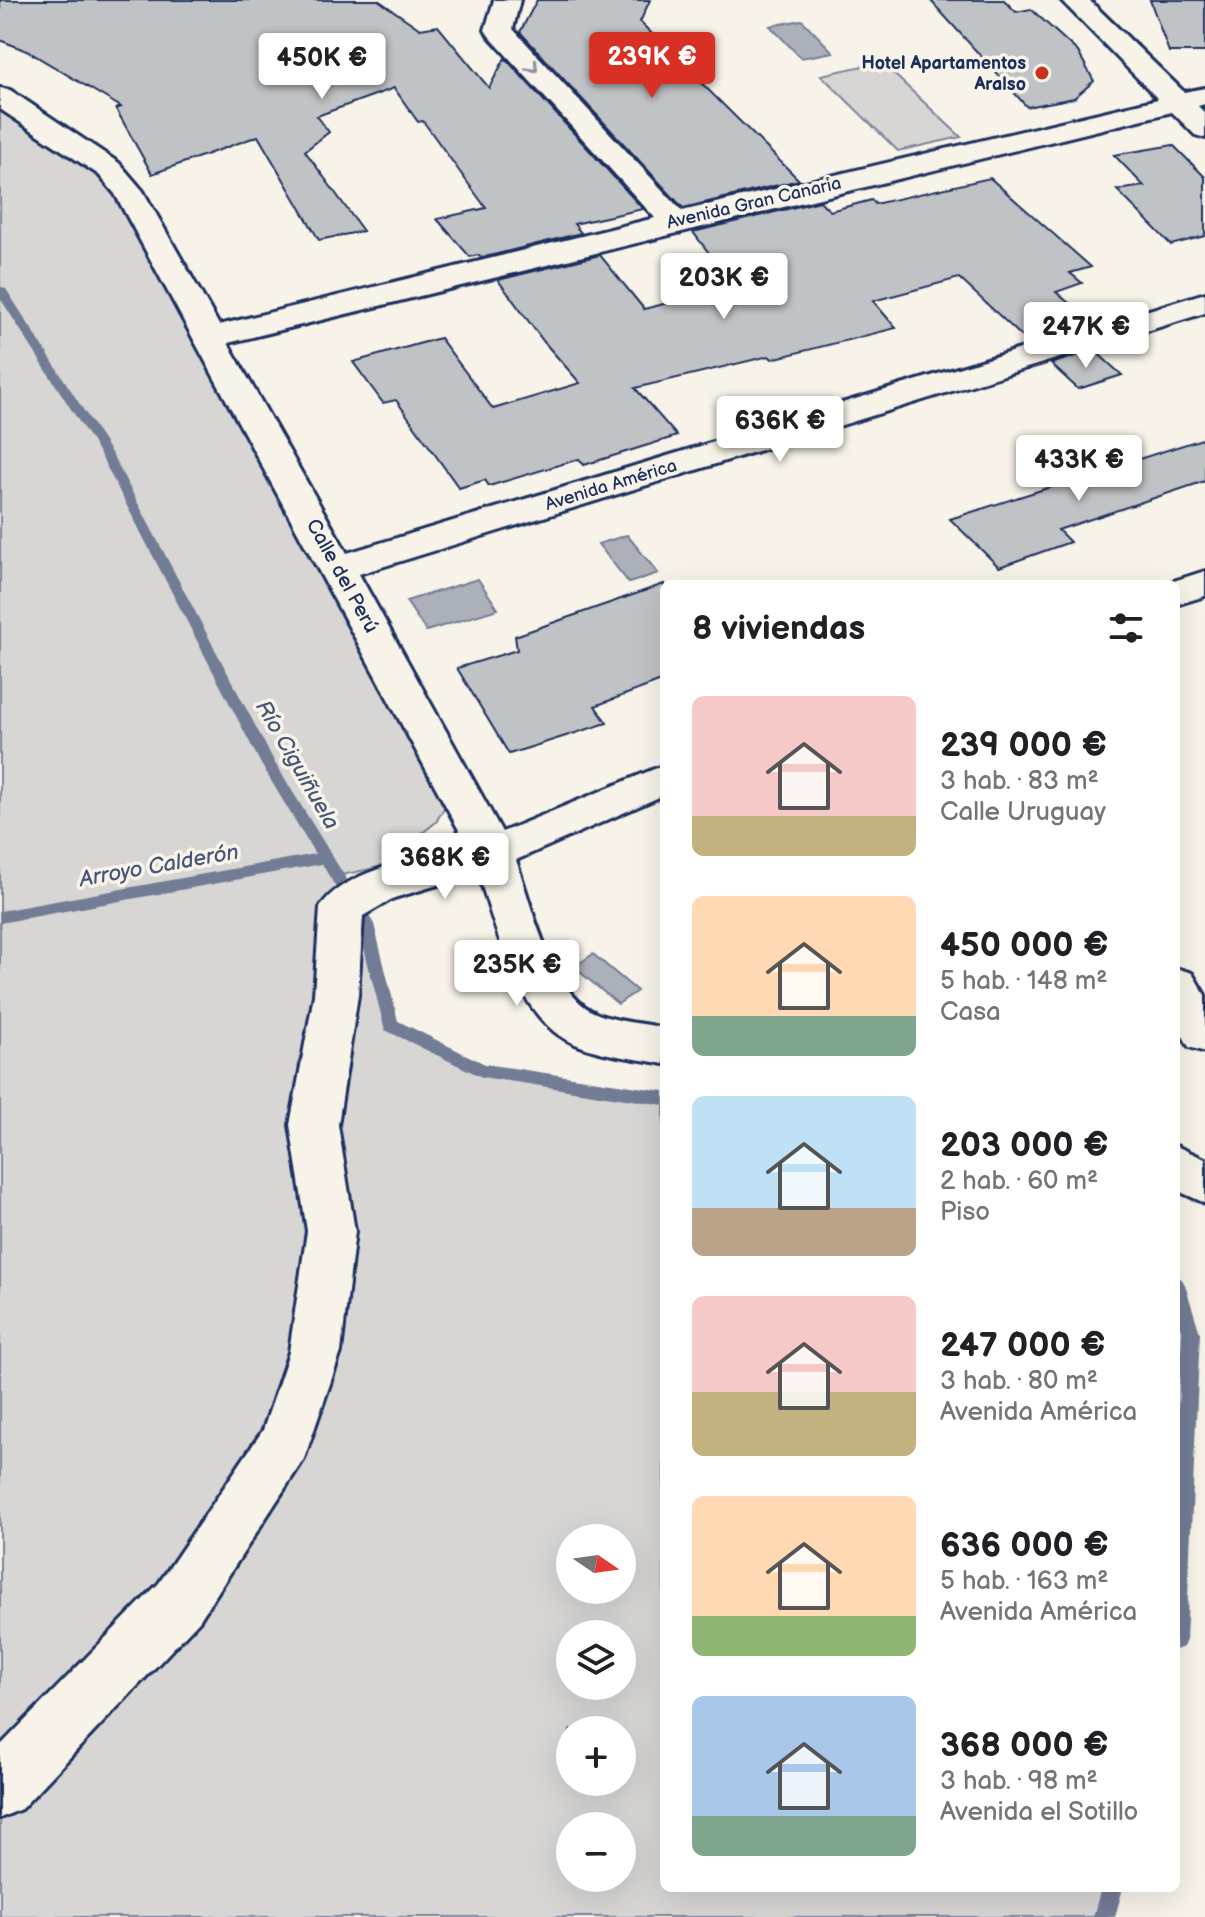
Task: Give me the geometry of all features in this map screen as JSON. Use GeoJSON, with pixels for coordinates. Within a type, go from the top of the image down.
{"type":"FeatureCollection","features":[{"type":"Feature","properties":{"kind":"street"},"geometry":{"type":"LineString","coordinates":[[1074,0],[1192,99],[1205,129]]}},
{"type":"Feature","properties":{"kind":"street"},"geometry":{"type":"LineString","coordinates":[[497,1],[499,30],[675,222]]}},
{"type":"Feature","properties":{"kind":"street","name":"Calle del Perú"},"geometry":{"type":"LineString","coordinates":[[0,96],[119,179],[211,337],[492,853],[529,961],[559,1012],[585,1029],[660,1045]]}},
{"type":"Feature","properties":{"kind":"street","name":"Avenida Gran Canaria"},"geometry":{"type":"LineString","coordinates":[[211,337],[1192,99]]}},
{"type":"Feature","properties":{"kind":"street","name":"Avenida América"},"geometry":{"type":"LineString","coordinates":[[338,568],[1205,303]]}},
{"type":"Feature","properties":{"kind":"street"},"geometry":{"type":"LineString","coordinates":[[1180,592],[1205,583]]}},
{"type":"Feature","properties":{"kind":"street"},"geometry":{"type":"LineString","coordinates":[[0,1788],[179,1602],[285,1442],[315,1352],[331,1231],[314,1125],[336,995],[360,897],[492,853],[660,781]]}},
{"type":"Feature","properties":{"kind":"street"},"geometry":{"type":"LineString","coordinates":[[1180,992],[1205,1034]]}},
{"type":"Feature","properties":{"kind":"street"},"geometry":{"type":"LineString","coordinates":[[1180,1168],[1205,1183]]}},
{"type":"Feature","properties":{"kind":"shaded area"},"geometry":{"type":"Polygon","coordinates":[[[802,20],[833,52],[801,58],[770,26],[802,20]]]}},
{"type":"Feature","properties":{"kind":"shaded area"},"geometry":{"type":"Polygon","coordinates":[[[881,62],[961,137],[898,151],[821,75],[881,62]]]}},
{"type":"Feature","properties":{"kind":"shaded area"},"geometry":{"type":"Polygon","coordinates":[[[0,96],[109,169],[457,785],[436,822],[380,867],[337,876],[366,924],[391,1025],[482,1070],[660,1097],[660,1892],[1111,1892],[1104,1917],[0,1917],[0,96]]]}},
{"type":"Feature","properties":{"kind":"shaded area"},"geometry":{"type":"Polygon","coordinates":[[[627,535],[658,573],[629,583],[598,544],[627,535]]]}},
{"type":"Feature","properties":{"kind":"shaded area"},"geometry":{"type":"Polygon","coordinates":[[[478,579],[498,609],[426,631],[406,601],[478,579]]]}},
{"type":"Feature","properties":{"kind":"shaded area"},"geometry":{"type":"Polygon","coordinates":[[[593,954],[637,991],[618,1004],[574,967],[593,954]]]}},
{"type":"Feature","properties":{"kind":"shaded area"},"geometry":{"type":"Polygon","coordinates":[[[1180,1298],[1191,1333],[1180,1558],[1180,1298]]]}},
{"type":"Feature","properties":{"kind":"building"},"geometry":{"type":"Polygon","coordinates":[[[0,0],[378,0],[420,29],[438,26],[489,88],[505,58],[643,209],[574,224],[581,233],[481,258],[479,255],[470,257],[437,219],[486,208],[423,121],[418,122],[394,88],[317,116],[329,132],[305,151],[363,231],[319,240],[258,136],[152,174],[116,109],[121,107],[29,52],[0,40],[0,0]]]}},
{"type":"Feature","properties":{"kind":"building"},"geometry":{"type":"Polygon","coordinates":[[[537,0],[650,0],[640,22],[799,180],[683,208],[520,32],[537,0]]]}},
{"type":"Feature","properties":{"kind":"building"},"geometry":{"type":"Polygon","coordinates":[[[930,0],[1004,0],[1016,12],[1031,9],[1078,52],[1094,81],[1074,98],[1027,107],[930,0]]]}},
{"type":"Feature","properties":{"kind":"building"},"geometry":{"type":"Polygon","coordinates":[[[1150,0],[1205,0],[1205,52],[1169,52],[1150,0]]]}},
{"type":"Feature","properties":{"kind":"building"},"geometry":{"type":"Polygon","coordinates":[[[1173,145],[1205,177],[1205,236],[1171,245],[1117,190],[1144,186],[1114,155],[1173,145]]]}},
{"type":"Feature","properties":{"kind":"building"},"geometry":{"type":"Polygon","coordinates":[[[990,178],[1091,267],[1070,273],[1082,283],[1056,292],[1069,303],[1048,309],[1072,330],[1029,343],[959,278],[873,301],[896,328],[772,359],[769,356],[635,388],[677,436],[584,465],[579,459],[489,486],[485,480],[459,488],[396,400],[383,403],[353,362],[440,338],[493,409],[580,383],[544,342],[498,280],[600,255],[644,309],[734,286],[693,232],[820,201],[830,211],[990,178]]]}},
{"type":"Feature","properties":{"kind":"building"},"geometry":{"type":"Polygon","coordinates":[[[1094,350],[1122,375],[1078,389],[1051,364],[1094,350]]]}},
{"type":"Feature","properties":{"kind":"building"},"geometry":{"type":"Polygon","coordinates":[[[1205,438],[1205,481],[1058,530],[1070,542],[999,567],[950,519],[1205,438]]]}},
{"type":"Feature","properties":{"kind":"building"},"geometry":{"type":"Polygon","coordinates":[[[660,585],[660,682],[595,706],[607,723],[509,754],[457,668],[517,650],[515,636],[660,585]]]}},
{"type":"Feature","properties":{"kind":"waterway","name":"Río Ciguiñuela"},"geometry":{"type":"LineString","coordinates":[[0,289],[107,456],[268,764],[326,858]]}},
{"type":"Feature","properties":{"kind":"waterway","name":"Arroyo Calderón"},"geometry":{"type":"LineString","coordinates":[[0,917],[326,858]]}},
{"type":"Feature","properties":{"kind":"waterway","name":"Río Ciguiñuela"},"geometry":{"type":"LineString","coordinates":[[326,858],[366,924],[391,1025],[482,1070],[660,1097]]}},
{"type":"Feature","properties":{"kind":"waterway","name":"Río Ciguiñuela"},"geometry":{"type":"LineString","coordinates":[[1180,1298],[1191,1333],[1180,1558]]}},
{"type":"Feature","properties":{"kind":"waterway","name":"Río Ciguiñuela"},"geometry":{"type":"LineString","coordinates":[[1104,1917],[1111,1892]]}},
{"type":"Feature","properties":{"kind":"place","name":"Hotel Apartamentos Aralso"},"geometry":{"type":"Point","coordinates":[1042,73]}}]}
